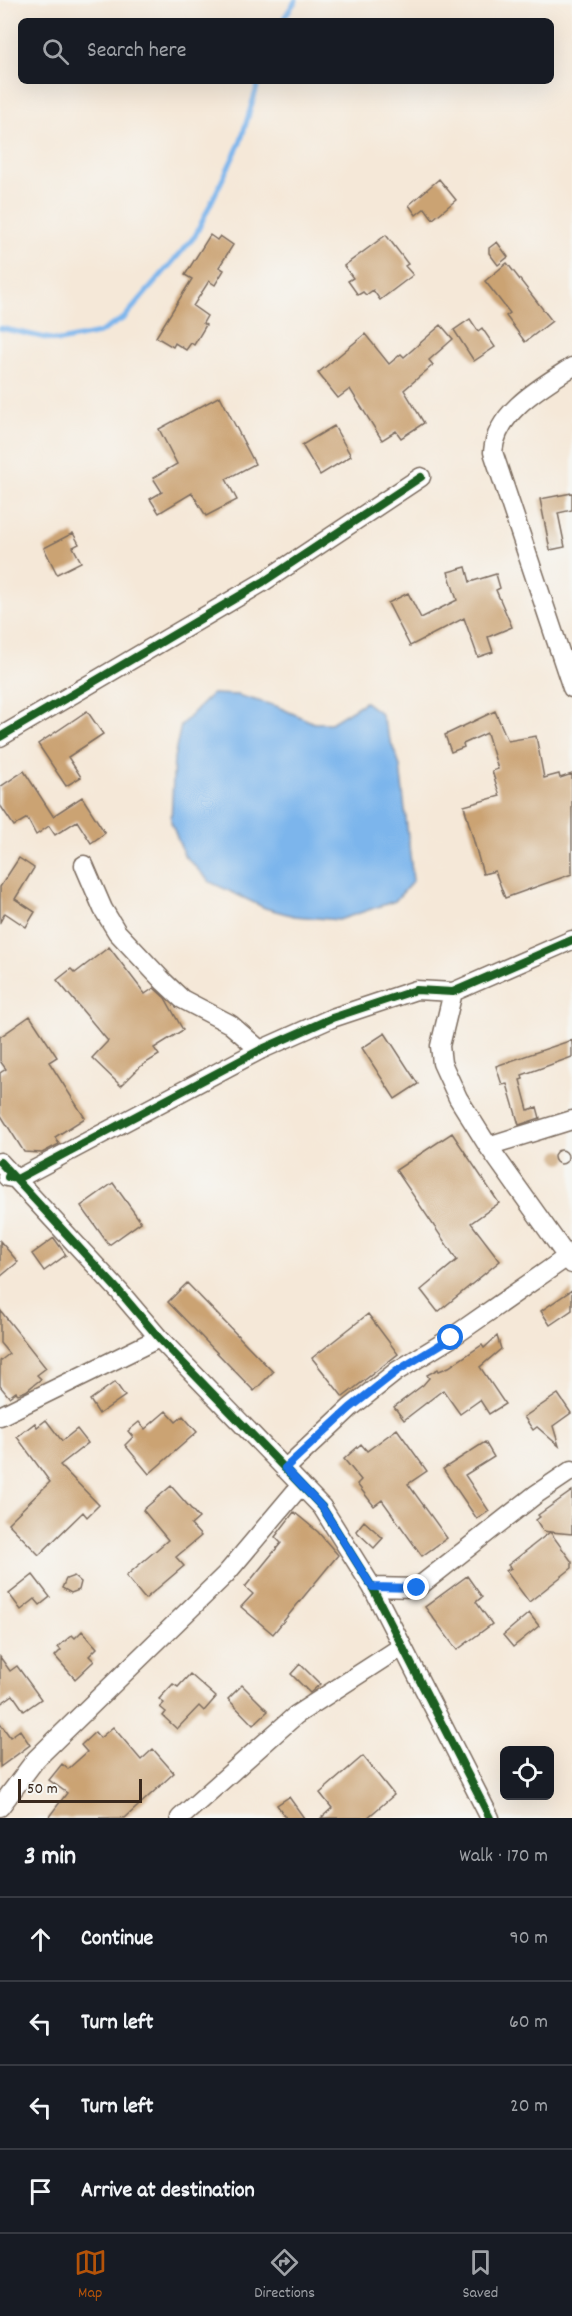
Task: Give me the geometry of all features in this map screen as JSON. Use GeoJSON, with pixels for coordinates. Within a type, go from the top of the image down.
{"type":"FeatureCollection","features":[{"type":"Feature","properties":{"kind":"street"},"geometry":{"type":"LineString","coordinates":[[572,367],[540,387],[502,423],[494,437],[493,452],[572,688]]}},
{"type":"Feature","properties":{"kind":"street"},"geometry":{"type":"LineString","coordinates":[[0,737],[262,582],[421,477]]}},
{"type":"Feature","properties":{"kind":"street"},"geometry":{"type":"LineString","coordinates":[[84,865],[103,909],[117,932],[164,982],[182,999],[230,1024],[260,1050]]}},
{"type":"Feature","properties":{"kind":"street"},"geometry":{"type":"LineString","coordinates":[[8,1177],[260,1050],[332,1018],[416,990],[453,992],[572,940]]}},
{"type":"Feature","properties":{"kind":"street"},"geometry":{"type":"LineString","coordinates":[[285,1468],[350,1408],[397,1371],[569,1261],[488,1146],[458,1098],[442,1064],[440,1046],[453,992]]}},
{"type":"Feature","properties":{"kind":"street"},"geometry":{"type":"LineString","coordinates":[[488,1146],[572,1120]]}},
{"type":"Feature","properties":{"kind":"street"},"geometry":{"type":"LineString","coordinates":[[0,1162],[8,1177],[322,1507],[372,1587],[490,1818]]}},
{"type":"Feature","properties":{"kind":"street"},"geometry":{"type":"LineString","coordinates":[[0,1416],[159,1338]]}},
{"type":"Feature","properties":{"kind":"street"},"geometry":{"type":"LineString","coordinates":[[372,1587],[417,1588],[535,1495],[572,1470]]}},
{"type":"Feature","properties":{"kind":"street"},"geometry":{"type":"LineString","coordinates":[[0,1807],[36,1759],[226,1574],[301,1485]]}},
{"type":"Feature","properties":{"kind":"street"},"geometry":{"type":"LineString","coordinates":[[180,1818],[296,1715],[401,1647]]}},
{"type":"Feature","properties":{"kind":"water"},"geometry":{"type":"Polygon","coordinates":[[[212,694],[237,695],[276,706],[314,723],[331,723],[365,702],[380,713],[400,766],[413,881],[395,901],[339,920],[294,916],[265,908],[210,882],[184,855],[171,822],[174,758],[181,725],[212,694]]]}},
{"type":"Feature","properties":{"kind":"building"},"geometry":{"type":"Polygon","coordinates":[[[439,179],[456,200],[433,219],[425,208],[416,215],[409,205],[439,179]]]}},
{"type":"Feature","properties":{"kind":"building"},"geometry":{"type":"Polygon","coordinates":[[[210,235],[217,240],[220,236],[233,245],[219,267],[224,270],[215,285],[209,281],[193,306],[207,316],[203,323],[206,325],[194,345],[191,343],[186,350],[175,343],[173,347],[156,337],[192,279],[185,275],[210,235]]]}},
{"type":"Feature","properties":{"kind":"building"},"geometry":{"type":"Polygon","coordinates":[[[386,235],[408,264],[405,266],[413,275],[380,300],[373,290],[366,295],[363,292],[358,295],[348,281],[353,278],[344,266],[386,235]]]}},
{"type":"Feature","properties":{"kind":"building"},"geometry":{"type":"Polygon","coordinates":[[[497,242],[508,257],[498,265],[489,253],[489,248],[497,242]]]}},
{"type":"Feature","properties":{"kind":"building"},"geometry":{"type":"Polygon","coordinates":[[[507,263],[552,321],[525,342],[506,316],[510,313],[485,281],[507,263]]]}},
{"type":"Feature","properties":{"kind":"building"},"geometry":{"type":"Polygon","coordinates":[[[470,319],[478,331],[482,328],[495,347],[474,361],[454,330],[470,319]]]}},
{"type":"Feature","properties":{"kind":"building"},"geometry":{"type":"Polygon","coordinates":[[[441,325],[453,339],[429,360],[433,365],[404,390],[424,423],[401,438],[396,431],[382,440],[350,389],[338,398],[318,373],[365,334],[389,364],[401,354],[404,357],[441,325]]]}},
{"type":"Feature","properties":{"kind":"building"},"geometry":{"type":"Polygon","coordinates":[[[220,396],[255,464],[226,479],[237,500],[206,516],[192,493],[159,513],[150,499],[162,492],[153,478],[177,464],[159,429],[220,396]]]}},
{"type":"Feature","properties":{"kind":"building"},"geometry":{"type":"Polygon","coordinates":[[[334,426],[351,456],[320,475],[302,445],[334,426]]]}},
{"type":"Feature","properties":{"kind":"building"},"geometry":{"type":"Polygon","coordinates":[[[572,493],[572,510],[558,513],[565,547],[550,550],[540,499],[572,493]]]}},
{"type":"Feature","properties":{"kind":"building"},"geometry":{"type":"Polygon","coordinates":[[[73,533],[79,544],[73,547],[81,562],[57,574],[44,548],[73,533]]]}},
{"type":"Feature","properties":{"kind":"building"},"geometry":{"type":"Polygon","coordinates":[[[466,567],[470,582],[496,574],[500,588],[496,590],[512,627],[488,637],[493,652],[478,657],[464,618],[410,646],[388,603],[408,593],[421,618],[457,600],[448,572],[466,567]]]}},
{"type":"Feature","properties":{"kind":"building"},"geometry":{"type":"Polygon","coordinates":[[[87,711],[103,734],[68,757],[81,777],[66,786],[38,744],[87,711]]]}},
{"type":"Feature","properties":{"kind":"building"},"geometry":{"type":"Polygon","coordinates":[[[495,711],[508,741],[536,736],[544,778],[559,774],[560,778],[572,774],[572,874],[505,898],[495,871],[483,874],[464,806],[500,796],[492,771],[498,769],[487,733],[451,752],[445,735],[495,711]]]}},
{"type":"Feature","properties":{"kind":"building"},"geometry":{"type":"Polygon","coordinates":[[[24,771],[53,816],[82,797],[105,833],[91,843],[77,821],[55,835],[49,826],[36,835],[27,818],[14,826],[0,805],[0,787],[24,771]]]}},
{"type":"Feature","properties":{"kind":"building"},"geometry":{"type":"Polygon","coordinates":[[[19,858],[34,868],[15,899],[35,912],[26,927],[5,913],[0,922],[0,887],[19,858]]]}},
{"type":"Feature","properties":{"kind":"building"},"geometry":{"type":"Polygon","coordinates":[[[109,947],[145,994],[154,988],[165,998],[183,1030],[154,1048],[159,1055],[141,1066],[121,1086],[92,1058],[108,1041],[57,980],[71,969],[75,973],[109,947]]]}},
{"type":"Feature","properties":{"kind":"building"},"geometry":{"type":"Polygon","coordinates":[[[30,1016],[57,1057],[49,1062],[85,1118],[55,1137],[59,1144],[42,1153],[24,1152],[0,1114],[0,1073],[6,1069],[0,1061],[0,1037],[30,1016]]]}},
{"type":"Feature","properties":{"kind":"building"},"geometry":{"type":"Polygon","coordinates":[[[385,1033],[418,1084],[395,1099],[362,1048],[385,1033]]]}},
{"type":"Feature","properties":{"kind":"building"},"geometry":{"type":"Polygon","coordinates":[[[572,1040],[572,1057],[522,1075],[523,1079],[520,1080],[528,1110],[537,1107],[540,1118],[519,1125],[507,1084],[502,1085],[496,1066],[572,1040]]]}},
{"type":"Feature","properties":{"kind":"building"},"geometry":{"type":"Polygon","coordinates":[[[452,1133],[499,1203],[471,1223],[500,1261],[438,1312],[421,1290],[457,1260],[396,1170],[452,1133]]]}},
{"type":"Feature","properties":{"kind":"building"},"geometry":{"type":"Polygon","coordinates":[[[558,1150],[564,1150],[568,1157],[564,1164],[558,1164],[554,1160],[554,1154],[558,1150]]]}},
{"type":"Feature","properties":{"kind":"building"},"geometry":{"type":"Polygon","coordinates":[[[113,1183],[141,1222],[109,1245],[81,1206],[113,1183]]]}},
{"type":"Feature","properties":{"kind":"building"},"geometry":{"type":"Polygon","coordinates":[[[54,1238],[66,1255],[44,1271],[32,1254],[54,1238]]]}},
{"type":"Feature","properties":{"kind":"building"},"geometry":{"type":"Polygon","coordinates":[[[0,1241],[18,1262],[0,1277],[0,1241]]]}},
{"type":"Feature","properties":{"kind":"building"},"geometry":{"type":"Polygon","coordinates":[[[187,1283],[273,1372],[254,1391],[168,1302],[187,1283]]]}},
{"type":"Feature","properties":{"kind":"building"},"geometry":{"type":"Polygon","coordinates":[[[572,1290],[572,1310],[550,1325],[541,1311],[572,1290]]]}},
{"type":"Feature","properties":{"kind":"building"},"geometry":{"type":"Polygon","coordinates":[[[0,1310],[46,1368],[37,1375],[41,1379],[26,1391],[18,1394],[16,1392],[9,1397],[0,1386],[0,1361],[9,1354],[0,1343],[0,1310]]]}},
{"type":"Feature","properties":{"kind":"building"},"geometry":{"type":"Polygon","coordinates":[[[368,1314],[398,1354],[343,1397],[312,1358],[368,1314]]]}},
{"type":"Feature","properties":{"kind":"building"},"geometry":{"type":"Polygon","coordinates":[[[497,1336],[501,1349],[480,1367],[505,1404],[489,1414],[480,1400],[460,1414],[443,1390],[404,1420],[394,1407],[423,1385],[429,1378],[427,1375],[438,1369],[439,1371],[449,1367],[482,1345],[484,1348],[497,1336]]]}},
{"type":"Feature","properties":{"kind":"building"},"geometry":{"type":"Polygon","coordinates":[[[115,1382],[125,1396],[99,1414],[90,1400],[115,1382]]]}},
{"type":"Feature","properties":{"kind":"building"},"geometry":{"type":"Polygon","coordinates":[[[558,1394],[571,1413],[553,1426],[559,1446],[537,1427],[533,1430],[524,1417],[558,1394]]]}},
{"type":"Feature","properties":{"kind":"building"},"geometry":{"type":"Polygon","coordinates":[[[166,1411],[176,1422],[183,1416],[197,1432],[149,1474],[125,1445],[133,1437],[128,1431],[139,1422],[145,1429],[166,1411]]]}},
{"type":"Feature","properties":{"kind":"building"},"geometry":{"type":"Polygon","coordinates":[[[46,1420],[62,1441],[77,1429],[88,1443],[60,1465],[99,1505],[87,1517],[83,1512],[39,1555],[8,1523],[50,1482],[17,1437],[35,1423],[37,1427],[46,1420]]]}},
{"type":"Feature","properties":{"kind":"building"},"geometry":{"type":"Polygon","coordinates":[[[397,1429],[427,1471],[408,1484],[447,1538],[422,1556],[382,1500],[374,1506],[357,1484],[361,1480],[344,1459],[361,1444],[367,1451],[397,1429]]]}},
{"type":"Feature","properties":{"kind":"building"},"geometry":{"type":"Polygon","coordinates":[[[485,1442],[494,1457],[465,1475],[489,1511],[477,1519],[443,1469],[485,1442]]]}},
{"type":"Feature","properties":{"kind":"building"},"geometry":{"type":"Polygon","coordinates":[[[171,1486],[199,1518],[191,1525],[201,1536],[176,1557],[184,1566],[145,1599],[126,1576],[168,1540],[143,1510],[171,1486]]]}},
{"type":"Feature","properties":{"kind":"building"},"geometry":{"type":"Polygon","coordinates":[[[572,1491],[572,1534],[543,1531],[536,1520],[540,1517],[538,1515],[572,1491]]]}},
{"type":"Feature","properties":{"kind":"building"},"geometry":{"type":"Polygon","coordinates":[[[294,1512],[318,1532],[338,1555],[273,1634],[241,1607],[253,1594],[245,1587],[281,1543],[275,1537],[294,1512]]]}},
{"type":"Feature","properties":{"kind":"building"},"geometry":{"type":"Polygon","coordinates":[[[364,1521],[383,1538],[374,1548],[356,1531],[364,1521]]]}},
{"type":"Feature","properties":{"kind":"building"},"geometry":{"type":"Polygon","coordinates":[[[550,1532],[572,1562],[572,1568],[529,1602],[506,1571],[511,1568],[508,1565],[550,1532]]]}},
{"type":"Feature","properties":{"kind":"building"},"geometry":{"type":"Polygon","coordinates":[[[33,1575],[50,1597],[40,1605],[35,1599],[21,1610],[9,1594],[33,1575]]]}},
{"type":"Feature","properties":{"kind":"building"},"geometry":{"type":"Polygon","coordinates":[[[74,1576],[81,1582],[79,1590],[71,1593],[62,1588],[66,1579],[74,1576]]]}},
{"type":"Feature","properties":{"kind":"building"},"geometry":{"type":"Polygon","coordinates":[[[467,1576],[482,1597],[476,1602],[492,1624],[457,1650],[425,1607],[467,1576]]]}},
{"type":"Feature","properties":{"kind":"building"},"geometry":{"type":"Polygon","coordinates":[[[529,1613],[539,1626],[513,1647],[503,1635],[529,1613]]]}},
{"type":"Feature","properties":{"kind":"building"},"geometry":{"type":"Polygon","coordinates":[[[82,1631],[97,1648],[89,1656],[94,1661],[75,1679],[55,1656],[61,1650],[58,1647],[72,1635],[75,1638],[82,1631]]]}},
{"type":"Feature","properties":{"kind":"building"},"geometry":{"type":"Polygon","coordinates":[[[0,1657],[10,1671],[17,1666],[41,1699],[24,1711],[13,1695],[0,1704],[0,1657]]]}},
{"type":"Feature","properties":{"kind":"building"},"geometry":{"type":"Polygon","coordinates":[[[300,1664],[320,1684],[310,1693],[291,1674],[300,1664]]]}},
{"type":"Feature","properties":{"kind":"building"},"geometry":{"type":"Polygon","coordinates":[[[190,1674],[216,1697],[204,1711],[199,1706],[177,1729],[163,1716],[166,1712],[160,1707],[164,1703],[159,1699],[173,1684],[178,1687],[190,1674]]]}},
{"type":"Feature","properties":{"kind":"building"},"geometry":{"type":"Polygon","coordinates":[[[242,1685],[268,1711],[253,1725],[228,1699],[242,1685]]]}},
{"type":"Feature","properties":{"kind":"building"},"geometry":{"type":"Polygon","coordinates":[[[0,1723],[10,1737],[20,1730],[30,1745],[0,1767],[0,1723]]]}},
{"type":"Feature","properties":{"kind":"building"},"geometry":{"type":"Polygon","coordinates":[[[113,1727],[141,1760],[153,1749],[174,1773],[125,1818],[48,1818],[67,1793],[49,1780],[62,1764],[68,1769],[87,1752],[81,1745],[95,1732],[100,1738],[113,1727]]]}},
{"type":"Feature","properties":{"kind":"building"},"geometry":{"type":"Polygon","coordinates":[[[363,1756],[394,1795],[367,1818],[321,1818],[332,1808],[320,1793],[363,1756]]]}},
{"type":"Feature","properties":{"kind":"building"},"geometry":{"type":"Polygon","coordinates":[[[289,1797],[304,1818],[286,1818],[277,1805],[289,1797]]]}},
{"type":"Feature","properties":{"kind":"waterway"},"geometry":{"type":"LineString","coordinates":[[284,18],[296,0]]}},
{"type":"Feature","properties":{"kind":"waterway"},"geometry":{"type":"LineString","coordinates":[[0,328],[60,341],[99,333],[124,318],[195,236],[240,143],[258,84]]}},
{"type":"Feature","properties":{"kind":"cycle path"},"geometry":{"type":"LineString","coordinates":[[0,737],[263,582],[421,477]]}},
{"type":"Feature","properties":{"kind":"cycle path"},"geometry":{"type":"LineString","coordinates":[[8,1177],[17,1179],[260,1050],[332,1018],[416,990],[453,992],[572,940]]}},
{"type":"Feature","properties":{"kind":"cycle path"},"geometry":{"type":"LineString","coordinates":[[0,1162],[119,1291],[159,1338],[322,1507],[372,1587],[490,1818]]}},
{"type":"Feature","properties":{"kind":"route"},"geometry":{"type":"LineString","coordinates":[[417,1588],[372,1587],[322,1507],[285,1468],[350,1408],[397,1371],[451,1338]]}}]}
